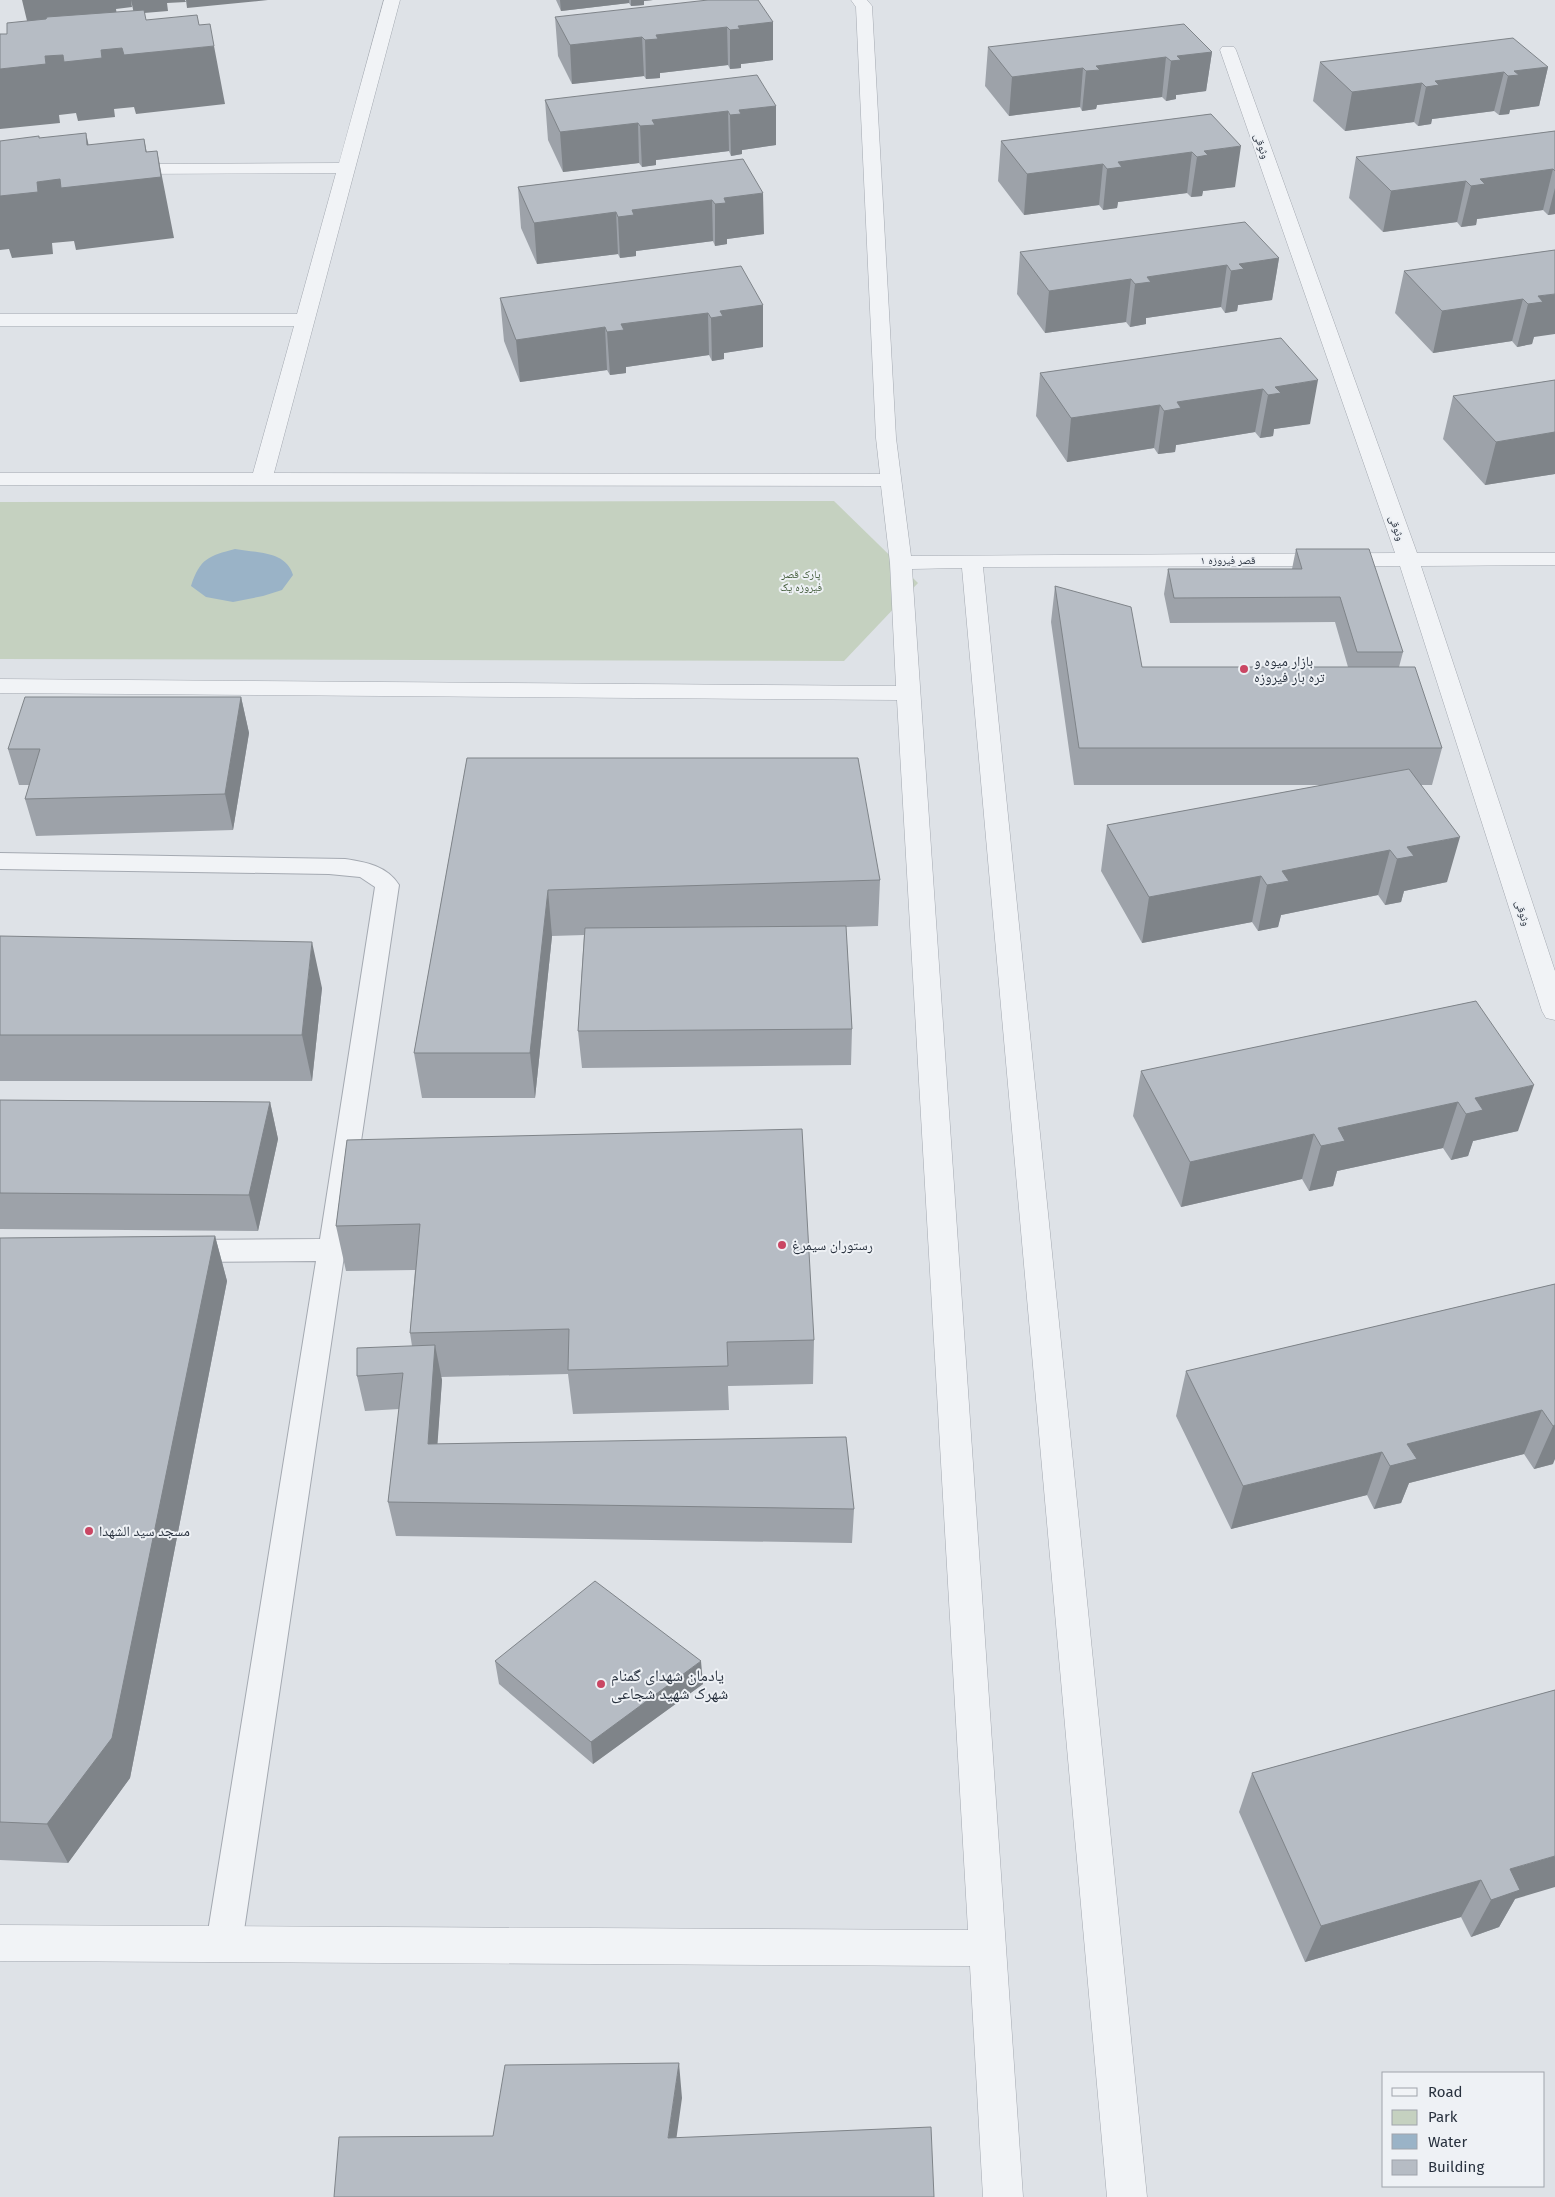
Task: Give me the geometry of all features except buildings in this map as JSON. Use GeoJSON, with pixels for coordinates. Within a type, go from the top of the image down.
{"type":"FeatureCollection","features":[{"type":"Feature","properties":{"kind":"street"},"geometry":{"type":"LineString","coordinates":[[262,478],[392,0]]}},
{"type":"Feature","properties":{"kind":"street"},"geometry":{"type":"LineString","coordinates":[[859,0],[864,6],[886,438],[901,563],[1003,2197]]}},
{"type":"Feature","properties":{"kind":"street","name":"وثوقی"},"geometry":{"type":"LineString","coordinates":[[1228,50],[1408,559],[1555,1011]]}},
{"type":"Feature","properties":{"kind":"street"},"geometry":{"type":"LineString","coordinates":[[109,169],[346,168]]}},
{"type":"Feature","properties":{"kind":"street"},"geometry":{"type":"LineString","coordinates":[[0,320],[305,320]]}},
{"type":"Feature","properties":{"kind":"street"},"geometry":{"type":"LineString","coordinates":[[0,479],[891,480]]}},
{"type":"Feature","properties":{"kind":"street","name":"قصر فیروزه ۱"},"geometry":{"type":"LineString","coordinates":[[901,563],[972,561],[1555,559]]}},
{"type":"Feature","properties":{"kind":"street"},"geometry":{"type":"LineString","coordinates":[[972,561],[1128,2197]]}},
{"type":"Feature","properties":{"kind":"street"},"geometry":{"type":"LineString","coordinates":[[0,686],[908,693]]}},
{"type":"Feature","properties":{"kind":"street"},"geometry":{"type":"LineString","coordinates":[[0,1943],[987,1948]]}},
{"type":"Feature","properties":{"kind":"lane"},"geometry":{"type":"LineString","coordinates":[[0,861],[329,866],[361,869],[381,877],[387,885],[385,908],[224,1944]]}},
{"type":"Feature","properties":{"kind":"lane"},"geometry":{"type":"LineString","coordinates":[[156,1251],[331,1250]]}},
{"type":"Feature","properties":{"kind":"green space","name":"پارک قصر فیروزه یک"},"geometry":{"type":"Polygon","coordinates":[[[834,501],[918,583],[844,661],[0,659],[0,502],[834,501]]]}},
{"type":"Feature","properties":{"kind":"water"},"geometry":{"type":"Polygon","coordinates":[[[235,549],[270,554],[277,557],[284,561],[293,575],[282,590],[233,602],[206,597],[191,586],[202,564],[212,556],[235,549]]]}},
{"type":"Feature","properties":{"kind":"place","name":"بازار میوه و تره بار فیروزه"},"geometry":{"type":"Point","coordinates":[1244,669]}},
{"type":"Feature","properties":{"kind":"place","name":"رستوران سیمرغ"},"geometry":{"type":"Point","coordinates":[782,1245]}},
{"type":"Feature","properties":{"kind":"place","name":"مسجد سید الشهدا"},"geometry":{"type":"Point","coordinates":[89,1531]}},
{"type":"Feature","properties":{"kind":"place","name":"یادمان شهدای گمنام شهرک شهید شجاعی"},"geometry":{"type":"Point","coordinates":[601,1684]}}]}
